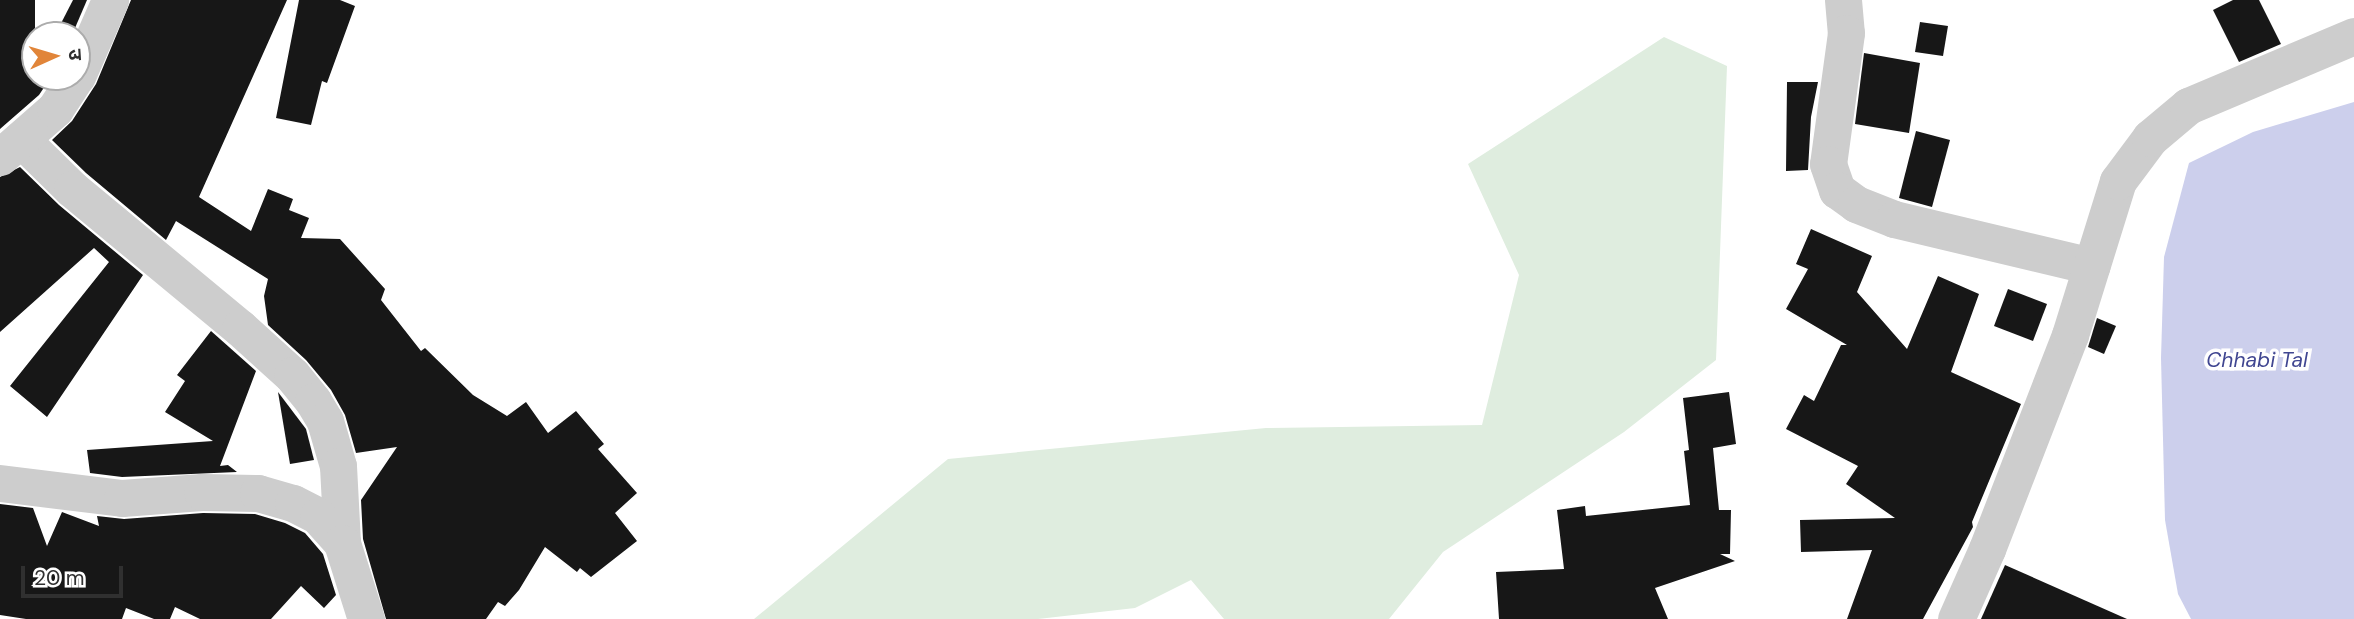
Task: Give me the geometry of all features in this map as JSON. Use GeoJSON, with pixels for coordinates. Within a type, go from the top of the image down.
{"type":"FeatureCollection","features":[{"type":"Feature","properties":{"kind":"street"},"geometry":{"type":"LineString","coordinates":[[91,44],[110,0]]}},
{"type":"Feature","properties":{"kind":"street"},"geometry":{"type":"LineString","coordinates":[[1843,0],[1846,33],[1828,164],[1837,190],[1856,204],[1894,219],[2091,266]]}},
{"type":"Feature","properties":{"kind":"street"},"geometry":{"type":"LineString","coordinates":[[1956,619],[1987,549],[2070,335],[2118,181],[2150,138],[2188,106],[2354,36]]}},
{"type":"Feature","properties":{"kind":"street"},"geometry":{"type":"LineString","coordinates":[[67,91],[55,109],[11,148],[72,189],[240,328],[292,375],[313,401],[332,441],[338,466],[342,543],[366,619]]}},
{"type":"Feature","properties":{"kind":"street"},"geometry":{"type":"LineString","coordinates":[[0,483],[122,498],[202,492],[258,493],[293,503],[318,516],[342,543]]}},
{"type":"Feature","properties":{"kind":"green space"},"geometry":{"type":"Polygon","coordinates":[[[1664,37],[1727,66],[1716,360],[1624,432],[1443,552],[1389,619],[1224,619],[1191,580],[1135,608],[1038,619],[754,619],[948,459],[1266,428],[1482,425],[1519,275],[1468,164],[1664,37]]]}},
{"type":"Feature","properties":{"kind":"water","name":"Chhabi Tal"},"geometry":{"type":"Polygon","coordinates":[[[2354,102],[2354,619],[2191,619],[2178,594],[2165,520],[2161,358],[2164,257],[2189,163],[2253,132],[2354,102]]]}},
{"type":"Feature","properties":{"kind":"building"},"geometry":{"type":"Polygon","coordinates":[[[0,0],[35,0],[35,21],[21,21],[21,91],[42,91],[0,129],[0,0]]]}},
{"type":"Feature","properties":{"kind":"building"},"geometry":{"type":"Polygon","coordinates":[[[73,0],[87,0],[78,21],[62,21],[73,0]]]}},
{"type":"Feature","properties":{"kind":"building"},"geometry":{"type":"Polygon","coordinates":[[[131,0],[287,0],[199,197],[251,231],[268,189],[293,199],[289,210],[309,218],[301,238],[340,239],[385,289],[381,300],[421,351],[425,348],[473,395],[507,416],[526,402],[548,433],[576,411],[604,444],[598,449],[637,493],[615,513],[637,541],[591,577],[580,568],[577,572],[545,547],[519,590],[505,606],[498,602],[486,619],[386,619],[363,539],[361,500],[397,447],[356,453],[345,415],[331,390],[306,360],[268,325],[264,296],[268,279],[176,221],[166,240],[86,173],[52,140],[72,121],[96,84],[131,0]]]}},
{"type":"Feature","properties":{"kind":"building"},"geometry":{"type":"Polygon","coordinates":[[[299,0],[340,0],[355,6],[327,83],[322,81],[311,125],[276,118],[299,0]]]}},
{"type":"Feature","properties":{"kind":"building"},"geometry":{"type":"Polygon","coordinates":[[[2233,0],[2259,0],[2281,44],[2239,62],[2213,10],[2233,0]]]}},
{"type":"Feature","properties":{"kind":"building"},"geometry":{"type":"Polygon","coordinates":[[[1920,22],[1948,26],[1943,56],[1915,52],[1920,22]]]}},
{"type":"Feature","properties":{"kind":"building"},"geometry":{"type":"Polygon","coordinates":[[[1864,53],[1920,63],[1909,133],[1855,124],[1864,53]]]}},
{"type":"Feature","properties":{"kind":"building"},"geometry":{"type":"Polygon","coordinates":[[[1787,82],[1818,82],[1811,117],[1808,170],[1786,171],[1787,82]]]}},
{"type":"Feature","properties":{"kind":"building"},"geometry":{"type":"Polygon","coordinates":[[[1916,131],[1950,140],[1932,207],[1899,198],[1916,131]]]}},
{"type":"Feature","properties":{"kind":"building"},"geometry":{"type":"Polygon","coordinates":[[[20,167],[59,205],[143,275],[47,417],[10,386],[109,262],[94,248],[0,332],[0,177],[20,167]]]}},
{"type":"Feature","properties":{"kind":"building"},"geometry":{"type":"Polygon","coordinates":[[[1811,229],[1872,256],[1857,292],[1907,349],[1938,276],[1979,294],[1951,372],[2021,404],[1972,522],[1973,527],[1923,619],[1847,619],[1872,550],[1801,552],[1800,520],[1895,518],[1846,484],[1858,466],[1786,429],[1804,395],[1814,401],[1841,345],[1847,345],[1786,309],[1808,269],[1796,264],[1811,229]]]}},
{"type":"Feature","properties":{"kind":"building"},"geometry":{"type":"Polygon","coordinates":[[[2008,289],[2047,304],[2033,341],[1994,326],[2008,289]]]}},
{"type":"Feature","properties":{"kind":"building"},"geometry":{"type":"Polygon","coordinates":[[[2097,318],[2116,326],[2104,354],[2088,347],[2097,318]]]}},
{"type":"Feature","properties":{"kind":"building"},"geometry":{"type":"Polygon","coordinates":[[[211,331],[256,371],[220,466],[228,465],[237,472],[122,477],[90,473],[87,450],[213,441],[165,412],[185,381],[177,375],[211,331]]]}},
{"type":"Feature","properties":{"kind":"building"},"geometry":{"type":"Polygon","coordinates":[[[278,392],[306,429],[314,460],[290,464],[278,392]]]}},
{"type":"Feature","properties":{"kind":"building"},"geometry":{"type":"Polygon","coordinates":[[[1729,392],[1736,444],[1713,448],[1719,510],[1731,510],[1730,554],[1720,554],[1735,561],[1655,588],[1668,619],[1499,619],[1496,572],[1564,569],[1557,510],[1585,506],[1586,516],[1690,505],[1684,451],[1689,450],[1683,398],[1729,392]]]}},
{"type":"Feature","properties":{"kind":"building"},"geometry":{"type":"Polygon","coordinates":[[[0,504],[33,508],[47,546],[62,512],[99,526],[97,516],[124,519],[203,513],[255,514],[285,523],[305,533],[323,554],[336,595],[324,608],[301,586],[271,619],[200,619],[175,607],[170,619],[154,619],[126,608],[122,619],[26,619],[0,615],[0,504]]]}},
{"type":"Feature","properties":{"kind":"building"},"geometry":{"type":"Polygon","coordinates":[[[2005,565],[2127,619],[1981,619],[2005,565]]]}}]}
